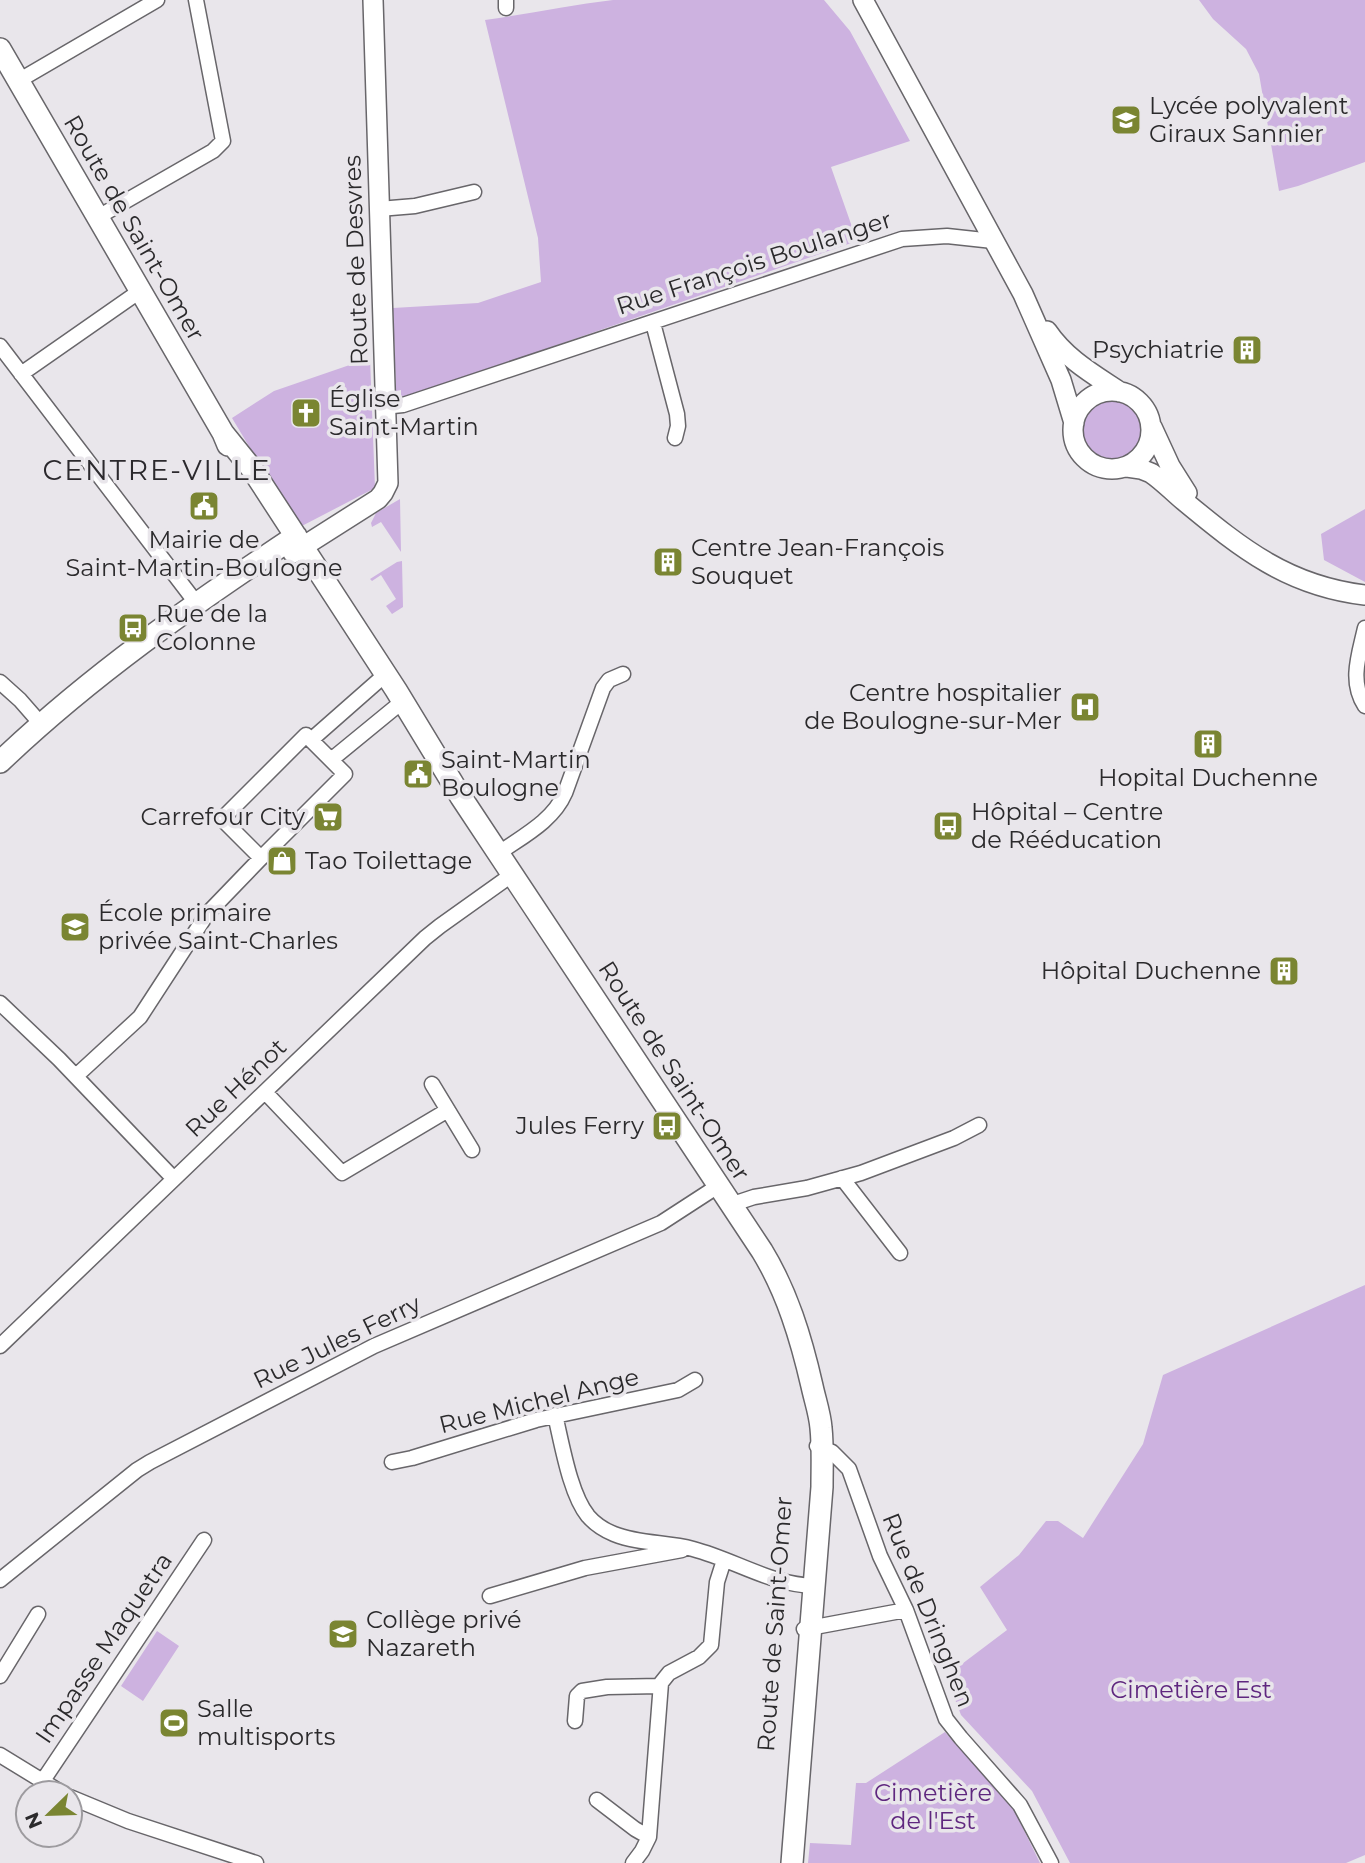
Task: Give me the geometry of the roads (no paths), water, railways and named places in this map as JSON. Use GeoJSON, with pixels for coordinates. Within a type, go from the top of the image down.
{"type":"FeatureCollection","features":[{"type":"Feature","properties":{"kind":"main road","name":"Route de Saint-Omer"},"geometry":{"type":"LineString","coordinates":[[0,49],[223,433],[240,471],[294,545],[513,874],[766,1259],[782,1291],[802,1341],[824,1449],[815,1462],[809,1511],[806,1629],[784,1863]]}},
{"type":"Feature","properties":{"kind":"main road"},"geometry":{"type":"LineString","coordinates":[[0,762],[119,659],[197,604],[294,545]]}},
{"type":"Feature","properties":{"kind":"main road"},"geometry":{"type":"LineString","coordinates":[[792,1863],[806,1629]]}},
{"type":"Feature","properties":{"kind":"street"},"geometry":{"type":"LineString","coordinates":[[18,81],[157,0]]}},
{"type":"Feature","properties":{"kind":"street"},"geometry":{"type":"LineString","coordinates":[[98,217],[213,151],[223,141],[196,0]]}},
{"type":"Feature","properties":{"kind":"street","name":"Route de Desvres"},"geometry":{"type":"LineString","coordinates":[[294,545],[378,499],[386,489],[388,477],[373,0]]}},
{"type":"Feature","properties":{"kind":"street"},"geometry":{"type":"LineString","coordinates":[[866,3],[993,241],[1050,336],[1080,366],[1139,402],[1146,411],[1176,477],[1196,504],[1221,530]]}},
{"type":"Feature","properties":{"kind":"street"},"geometry":{"type":"LineString","coordinates":[[379,209],[415,206],[474,192]]}},
{"type":"Feature","properties":{"kind":"street","name":"Rue François Boulanger"},"geometry":{"type":"LineString","coordinates":[[385,400],[393,406],[403,405],[902,239],[947,236],[993,241]]}},
{"type":"Feature","properties":{"kind":"street"},"geometry":{"type":"LineString","coordinates":[[21,374],[140,291]]}},
{"type":"Feature","properties":{"kind":"street"},"geometry":{"type":"LineString","coordinates":[[1023,294],[1061,380],[1074,423]]}},
{"type":"Feature","properties":{"kind":"street"},"geometry":{"type":"LineString","coordinates":[[653,323],[677,414],[675,438]]}},
{"type":"Feature","properties":{"kind":"street"},"geometry":{"type":"LineString","coordinates":[[0,346],[197,604]]}},
{"type":"Feature","properties":{"kind":"street"},"geometry":{"type":"LineString","coordinates":[[1121,392],[1103,392],[1082,406],[1074,423],[1073,433],[1075,443],[1087,460],[1104,469],[1127,467],[1151,472],[1259,559],[1292,576],[1330,589],[1365,595]]}},
{"type":"Feature","properties":{"kind":"street"},"geometry":{"type":"LineString","coordinates":[[1127,467],[1139,459],[1147,448],[1151,438],[1151,424]]}},
{"type":"Feature","properties":{"kind":"street"},"geometry":{"type":"LineString","coordinates":[[1365,628],[1356,671],[1356,686],[1365,706]]}},
{"type":"Feature","properties":{"kind":"street"},"geometry":{"type":"LineString","coordinates":[[499,853],[558,807],[603,688],[609,680],[623,674]]}},
{"type":"Feature","properties":{"kind":"street"},"geometry":{"type":"LineString","coordinates":[[312,740],[381,679]]}},
{"type":"Feature","properties":{"kind":"street"},"geometry":{"type":"LineString","coordinates":[[0,682],[41,724]]}},
{"type":"Feature","properties":{"kind":"street"},"geometry":{"type":"LineString","coordinates":[[331,760],[398,705]]}},
{"type":"Feature","properties":{"kind":"street"},"geometry":{"type":"LineString","coordinates":[[76,1076],[140,1017],[207,914],[345,774],[306,735],[222,819],[261,858]]}},
{"type":"Feature","properties":{"kind":"street","name":"Rue Hénot"},"geometry":{"type":"LineString","coordinates":[[0,1346],[432,932],[513,874]]}},
{"type":"Feature","properties":{"kind":"street"},"geometry":{"type":"LineString","coordinates":[[0,1003],[76,1076],[174,1180]]}},
{"type":"Feature","properties":{"kind":"street"},"geometry":{"type":"LineString","coordinates":[[432,1084],[472,1150]]}},
{"type":"Feature","properties":{"kind":"street"},"geometry":{"type":"LineString","coordinates":[[265,1092],[342,1173],[448,1110]]}},
{"type":"Feature","properties":{"kind":"street"},"geometry":{"type":"LineString","coordinates":[[730,1205],[754,1197],[807,1188],[892,1163],[979,1125]]}},
{"type":"Feature","properties":{"kind":"street"},"geometry":{"type":"LineString","coordinates":[[842,1178],[901,1253]]}},
{"type":"Feature","properties":{"kind":"street","name":"Rue Jules Ferry"},"geometry":{"type":"LineString","coordinates":[[0,1580],[150,1462],[374,1346],[661,1223],[718,1186]]}},
{"type":"Feature","properties":{"kind":"street","name":"Rue Michel Ange"},"geometry":{"type":"LineString","coordinates":[[392,1462],[555,1415],[672,1391],[695,1380]]}},
{"type":"Feature","properties":{"kind":"street"},"geometry":{"type":"LineString","coordinates":[[555,1415],[577,1497],[592,1520],[604,1529],[618,1536],[690,1548],[773,1579],[809,1585]]}},
{"type":"Feature","properties":{"kind":"street","name":"Rue de Dringhen"},"geometry":{"type":"LineString","coordinates":[[824,1449],[849,1469],[880,1556],[906,1610],[946,1719],[1020,1805],[1051,1863]]}},
{"type":"Feature","properties":{"kind":"street","name":"Impasse Maquetra"},"geometry":{"type":"LineString","coordinates":[[44,1779],[204,1540]]}},
{"type":"Feature","properties":{"kind":"street"},"geometry":{"type":"LineString","coordinates":[[490,1596],[585,1569],[690,1548]]}},
{"type":"Feature","properties":{"kind":"street"},"geometry":{"type":"LineString","coordinates":[[633,1863],[649,1837],[660,1686],[669,1673],[699,1657],[711,1645],[718,1582],[724,1560]]}},
{"type":"Feature","properties":{"kind":"street"},"geometry":{"type":"LineString","coordinates":[[806,1629],[906,1610]]}},
{"type":"Feature","properties":{"kind":"street"},"geometry":{"type":"LineString","coordinates":[[0,1676],[38,1614]]}},
{"type":"Feature","properties":{"kind":"street"},"geometry":{"type":"LineString","coordinates":[[575,1721],[577,1696],[582,1690],[660,1686]]}},
{"type":"Feature","properties":{"kind":"street"},"geometry":{"type":"LineString","coordinates":[[0,1755],[37,1779]]}},
{"type":"Feature","properties":{"kind":"street"},"geometry":{"type":"LineString","coordinates":[[597,1801],[649,1837]]}},
{"type":"Feature","properties":{"kind":"street"},"geometry":{"type":"LineString","coordinates":[[84,1803],[128,1821],[256,1863]]}},
{"type":"Feature","properties":{"kind":"place","name":"Lycée polyvalent Giraux Sannier"},"geometry":{"type":"Point","coordinates":[1126,120]}},
{"type":"Feature","properties":{"kind":"place","name":"Psychiatrie"},"geometry":{"type":"Point","coordinates":[1247,350]}},
{"type":"Feature","properties":{"kind":"place","name":"Église Saint-Martin"},"geometry":{"type":"Point","coordinates":[306,413]}},
{"type":"Feature","properties":{"kind":"place","name":"Mairie de Saint-Martin-Boulogne"},"geometry":{"type":"Point","coordinates":[204,506]}},
{"type":"Feature","properties":{"kind":"place","name":"Centre Jean-François Souquet"},"geometry":{"type":"Point","coordinates":[668,562]}},
{"type":"Feature","properties":{"kind":"place","name":"Rue de la Colonne"},"geometry":{"type":"Point","coordinates":[133,628]}},
{"type":"Feature","properties":{"kind":"place","name":"Centre hospitalier de Boulogne-sur-Mer"},"geometry":{"type":"Point","coordinates":[1085,707]}},
{"type":"Feature","properties":{"kind":"place","name":"Hopital Duchenne"},"geometry":{"type":"Point","coordinates":[1208,744]}},
{"type":"Feature","properties":{"kind":"place","name":"Saint-Martin Boulogne"},"geometry":{"type":"Point","coordinates":[418,774]}},
{"type":"Feature","properties":{"kind":"place","name":"Carrefour City"},"geometry":{"type":"Point","coordinates":[328,817]}},
{"type":"Feature","properties":{"kind":"place","name":"Hôpital – Centre de Rééducation"},"geometry":{"type":"Point","coordinates":[948,826]}},
{"type":"Feature","properties":{"kind":"place","name":"Tao Toilettage"},"geometry":{"type":"Point","coordinates":[282,861]}},
{"type":"Feature","properties":{"kind":"place","name":"École primaire privée Saint-Charles"},"geometry":{"type":"Point","coordinates":[75,927]}},
{"type":"Feature","properties":{"kind":"place","name":"Hôpital Duchenne"},"geometry":{"type":"Point","coordinates":[1284,971]}},
{"type":"Feature","properties":{"kind":"place","name":"Jules Ferry"},"geometry":{"type":"Point","coordinates":[667,1126]}},
{"type":"Feature","properties":{"kind":"place","name":"Collège privé Nazareth"},"geometry":{"type":"Point","coordinates":[343,1634]}},
{"type":"Feature","properties":{"kind":"place","name":"Salle multisports"},"geometry":{"type":"Point","coordinates":[174,1723]}},
{"type":"Feature","properties":{"kind":"district","name":"CENTRE-VILLE"},"geometry":{"type":"Point","coordinates":[157,470]}},
{"type":"Feature","properties":{"kind":"park label","name":"Cimetière Est"},"geometry":{"type":"Point","coordinates":[1191,1690]}},
{"type":"Feature","properties":{"kind":"park label","name":"Cimetière de l'Est"},"geometry":{"type":"Point","coordinates":[933,1807]}}]}
